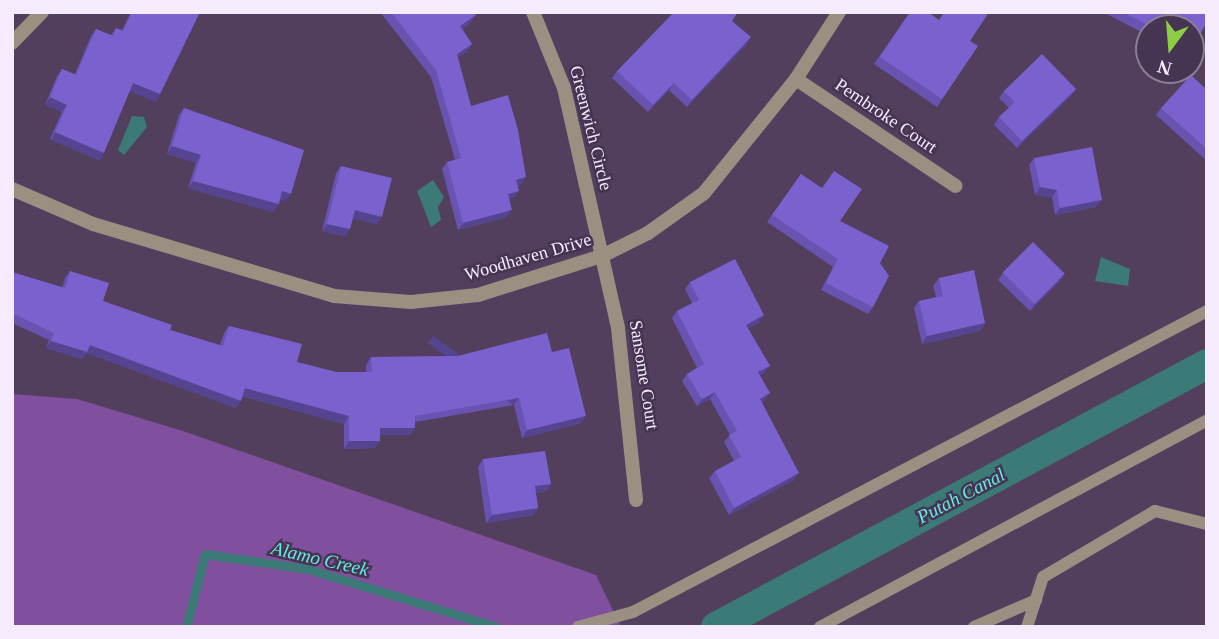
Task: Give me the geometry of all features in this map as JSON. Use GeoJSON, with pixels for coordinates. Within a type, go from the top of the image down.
{"type":"FeatureCollection","features":[{"type":"Feature","properties":{"kind":"street"},"geometry":{"type":"LineString","coordinates":[[12,43],[42,12]]}},
{"type":"Feature","properties":{"kind":"street","name":"Greenwich Circle"},"geometry":{"type":"LineString","coordinates":[[533,12],[564,88],[602,256]]}},
{"type":"Feature","properties":{"kind":"street","name":"Woodhaven Drive"},"geometry":{"type":"LineString","coordinates":[[12,190],[93,225],[334,296],[411,302],[478,295],[602,256],[648,233],[704,192],[796,79],[839,12]]}},
{"type":"Feature","properties":{"kind":"street","name":"Pembroke Court"},"geometry":{"type":"LineString","coordinates":[[796,79],[956,186]]}},
{"type":"Feature","properties":{"kind":"street","name":"Sansome Court"},"geometry":{"type":"LineString","coordinates":[[602,256],[635,443],[636,500]]}},
{"type":"Feature","properties":{"kind":"lane"},"geometry":{"type":"LineString","coordinates":[[580,626],[633,612],[1207,312]]}},
{"type":"Feature","properties":{"kind":"lane"},"geometry":{"type":"LineString","coordinates":[[820,627],[1207,420]]}},
{"type":"Feature","properties":{"kind":"lane"},"geometry":{"type":"LineString","coordinates":[[1027,627],[1043,577],[1155,511],[1207,524]]}},
{"type":"Feature","properties":{"kind":"lane"},"geometry":{"type":"LineString","coordinates":[[974,627],[1036,600]]}},
{"type":"Feature","properties":{"kind":"shaded area"},"geometry":{"type":"Polygon","coordinates":[[[132,116],[144,117],[147,127],[124,155],[118,150],[132,116]]]}},
{"type":"Feature","properties":{"kind":"shaded area"},"geometry":{"type":"Polygon","coordinates":[[[433,180],[444,197],[438,207],[441,220],[431,227],[417,191],[433,180]]]}},
{"type":"Feature","properties":{"kind":"shaded area"},"geometry":{"type":"Polygon","coordinates":[[[1101,257],[1130,269],[1128,286],[1095,281],[1101,257]]]}},
{"type":"Feature","properties":{"kind":"shaded area"},"geometry":{"type":"Polygon","coordinates":[[[12,394],[77,399],[183,431],[596,575],[621,627],[12,627],[12,394]]]}},
{"type":"Feature","properties":{"kind":"building"},"geometry":{"type":"Polygon","coordinates":[[[132,12],[200,12],[160,94],[133,83],[104,153],[55,132],[67,105],[50,97],[62,69],[76,75],[96,29],[113,36],[116,28],[123,31],[132,12]]]}},
{"type":"Feature","properties":{"kind":"building"},"geometry":{"type":"Polygon","coordinates":[[[391,12],[474,12],[476,15],[460,26],[472,44],[457,54],[471,106],[508,95],[518,130],[526,177],[516,180],[519,191],[508,194],[512,210],[463,223],[447,162],[461,158],[436,70],[391,12]]]}},
{"type":"Feature","properties":{"kind":"building"},"geometry":{"type":"Polygon","coordinates":[[[674,12],[738,12],[732,21],[751,37],[692,100],[674,83],[653,105],[617,71],[674,12]]]}},
{"type":"Feature","properties":{"kind":"building"},"geometry":{"type":"Polygon","coordinates":[[[910,12],[928,12],[939,20],[944,12],[989,12],[970,41],[978,46],[942,99],[880,57],[910,12]]]}},
{"type":"Feature","properties":{"kind":"building"},"geometry":{"type":"Polygon","coordinates":[[[1123,12],[1207,12],[1205,25],[1205,14],[1135,14],[1135,18],[1123,12]]]}},
{"type":"Feature","properties":{"kind":"building"},"geometry":{"type":"Polygon","coordinates":[[[1042,54],[1076,89],[1022,141],[999,117],[1015,102],[1004,91],[1042,54]]]}},
{"type":"Feature","properties":{"kind":"building"},"geometry":{"type":"Polygon","coordinates":[[[1183,84],[1201,84],[1207,90],[1207,149],[1161,108],[1183,84]]]}},
{"type":"Feature","properties":{"kind":"building"},"geometry":{"type":"Polygon","coordinates":[[[184,108],[304,150],[291,194],[282,191],[279,204],[193,181],[201,155],[172,146],[184,108]]]}},
{"type":"Feature","properties":{"kind":"building"},"geometry":{"type":"Polygon","coordinates":[[[1092,147],[1102,200],[1060,208],[1057,190],[1040,187],[1034,158],[1092,147]]]}},
{"type":"Feature","properties":{"kind":"building"},"geometry":{"type":"Polygon","coordinates":[[[341,166],[392,178],[382,217],[355,210],[350,229],[327,224],[341,166]]]}},
{"type":"Feature","properties":{"kind":"building"},"geometry":{"type":"Polygon","coordinates":[[[834,171],[862,189],[840,221],[889,246],[880,263],[889,276],[873,307],[826,283],[838,259],[772,215],[801,174],[822,188],[834,171]]]}},
{"type":"Feature","properties":{"kind":"building"},"geometry":{"type":"Polygon","coordinates":[[[1033,242],[1065,274],[1034,304],[1003,272],[1033,242]]]}},
{"type":"Feature","properties":{"kind":"building"},"geometry":{"type":"Polygon","coordinates":[[[735,259],[764,315],[746,325],[770,366],[758,372],[770,393],[760,399],[799,473],[734,508],[715,471],[741,457],[729,435],[737,431],[715,392],[702,399],[687,374],[704,364],[677,311],[699,300],[690,282],[735,259]]]}},
{"type":"Feature","properties":{"kind":"building"},"geometry":{"type":"Polygon","coordinates":[[[974,270],[985,323],[927,336],[919,301],[943,296],[939,278],[974,270]]]}},
{"type":"Feature","properties":{"kind":"building"},"geometry":{"type":"Polygon","coordinates":[[[70,271],[109,283],[103,301],[172,325],[170,330],[223,346],[229,326],[302,344],[297,362],[336,372],[372,372],[371,357],[458,356],[547,333],[552,352],[569,348],[586,416],[527,430],[519,398],[415,416],[415,428],[380,428],[380,441],[349,441],[349,416],[245,388],[241,401],[90,345],[87,352],[51,341],[54,333],[12,313],[12,272],[65,288],[70,271]]]}},
{"type":"Feature","properties":{"kind":"building"},"geometry":{"type":"Polygon","coordinates":[[[545,451],[551,484],[535,486],[538,508],[492,515],[483,459],[545,451]]]}},
{"type":"Feature","properties":{"kind":"waterway","name":"Putah Canal"},"geometry":{"type":"LineString","coordinates":[[716,627],[1207,364]]}},
{"type":"Feature","properties":{"kind":"waterway","name":"Alamo Creek"},"geometry":{"type":"LineString","coordinates":[[186,627],[205,554],[308,569],[497,627]]}}]}
